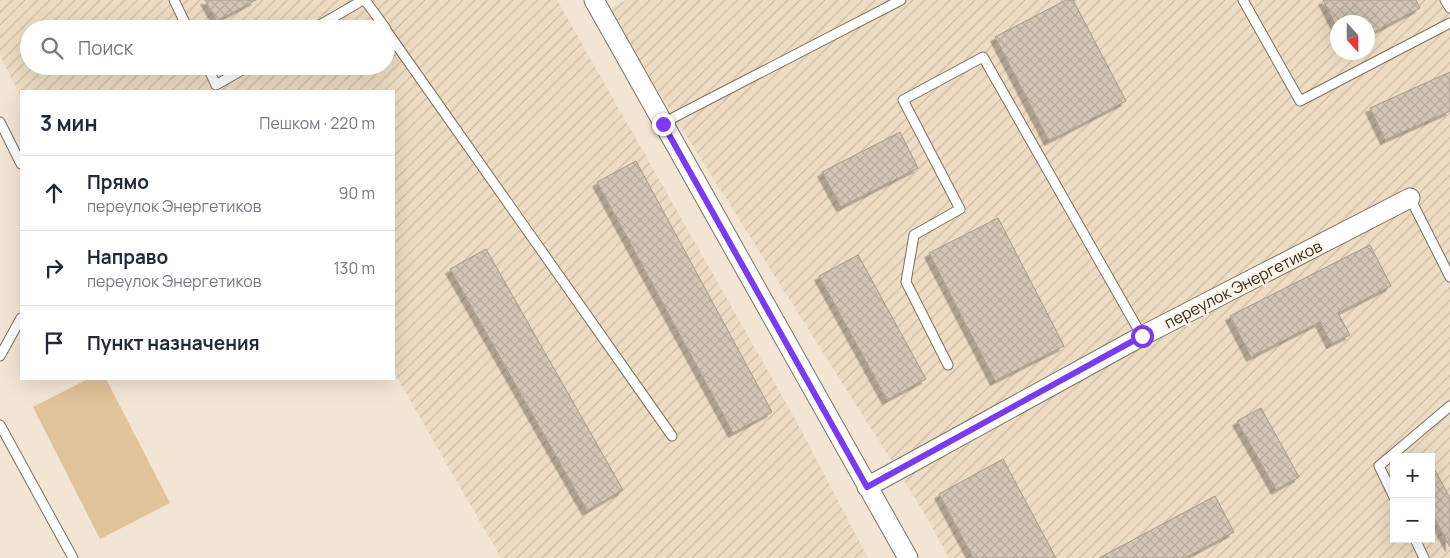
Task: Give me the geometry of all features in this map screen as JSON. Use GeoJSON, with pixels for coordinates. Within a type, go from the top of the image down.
{"type":"FeatureCollection","features":[{"type":"Feature","properties":{"kind":"street"},"geometry":{"type":"LineString","coordinates":[[594,0],[908,558]]}},
{"type":"Feature","properties":{"kind":"street","name":"переулок Энергетиков"},"geometry":{"type":"LineString","coordinates":[[867,487],[1142,336],[1410,198]]}},
{"type":"Feature","properties":{"kind":"lane"},"geometry":{"type":"LineString","coordinates":[[174,0],[184,20]]}},
{"type":"Feature","properties":{"kind":"lane"},"geometry":{"type":"LineString","coordinates":[[329,20],[364,0],[379,20]]}},
{"type":"Feature","properties":{"kind":"lane"},"geometry":{"type":"LineString","coordinates":[[663,124],[901,0]]}},
{"type":"Feature","properties":{"kind":"lane"},"geometry":{"type":"LineString","coordinates":[[1243,0],[1300,101],[1450,22]]}},
{"type":"Feature","properties":{"kind":"lane"},"geometry":{"type":"LineString","coordinates":[[1445,0],[1450,8]]}},
{"type":"Feature","properties":{"kind":"lane"},"geometry":{"type":"LineString","coordinates":[[395,42],[672,436]]}},
{"type":"Feature","properties":{"kind":"lane"},"geometry":{"type":"LineString","coordinates":[[948,365],[906,282],[914,235],[960,209],[903,100],[984,57],[1142,336]]}},
{"type":"Feature","properties":{"kind":"lane"},"geometry":{"type":"LineString","coordinates":[[211,75],[216,85],[233,75]]}},
{"type":"Feature","properties":{"kind":"lane"},"geometry":{"type":"LineString","coordinates":[[0,122],[20,162]]}},
{"type":"Feature","properties":{"kind":"lane"},"geometry":{"type":"LineString","coordinates":[[1410,198],[1446,261],[1450,277]]}},
{"type":"Feature","properties":{"kind":"lane"},"geometry":{"type":"LineString","coordinates":[[0,356],[20,320]]}},
{"type":"Feature","properties":{"kind":"lane"},"geometry":{"type":"LineString","coordinates":[[1394,453],[1450,406]]}},
{"type":"Feature","properties":{"kind":"lane"},"geometry":{"type":"LineString","coordinates":[[0,425],[73,558]]}},
{"type":"Feature","properties":{"kind":"lane"},"geometry":{"type":"LineString","coordinates":[[1390,456],[1378,466],[1390,489]]}},
{"type":"Feature","properties":{"kind":"lane"},"geometry":{"type":"LineString","coordinates":[[1417,543],[1424,558]]}},
{"type":"Feature","properties":{"kind":"shaded area"},"geometry":{"type":"Polygon","coordinates":[[[0,0],[557,0],[793,415],[868,558],[501,558],[395,374],[395,90],[20,90],[20,95],[0,56],[0,0]]]}},
{"type":"Feature","properties":{"kind":"shaded area"},"geometry":{"type":"Polygon","coordinates":[[[626,0],[1450,0],[1450,558],[949,558],[925,514],[607,10],[626,0]]]}},
{"type":"Feature","properties":{"kind":"shaded area"},"geometry":{"type":"Polygon","coordinates":[[[86,380],[107,380],[170,503],[100,539],[33,407],[86,380]]]}},
{"type":"Feature","properties":{"kind":"building"},"geometry":{"type":"Polygon","coordinates":[[[205,0],[256,0],[219,20],[216,20],[205,0]]]}},
{"type":"Feature","properties":{"kind":"building"},"geometry":{"type":"Polygon","coordinates":[[[1066,0],[1073,0],[1126,101],[1049,141],[995,37],[1066,0]]]}},
{"type":"Feature","properties":{"kind":"building"},"geometry":{"type":"Polygon","coordinates":[[[1323,0],[1416,0],[1420,8],[1375,31],[1375,15],[1330,15],[1323,0]]]}},
{"type":"Feature","properties":{"kind":"building"},"geometry":{"type":"Polygon","coordinates":[[[1450,72],[1450,111],[1385,140],[1370,108],[1450,72]]]}},
{"type":"Feature","properties":{"kind":"building"},"geometry":{"type":"Polygon","coordinates":[[[900,132],[918,168],[841,207],[822,172],[900,132]]]}},
{"type":"Feature","properties":{"kind":"building"},"geometry":{"type":"Polygon","coordinates":[[[636,161],[772,412],[733,433],[597,182],[636,161]]]}},
{"type":"Feature","properties":{"kind":"building"},"geometry":{"type":"Polygon","coordinates":[[[998,218],[1064,346],[995,381],[929,253],[998,218]]]}},
{"type":"Feature","properties":{"kind":"building"},"geometry":{"type":"Polygon","coordinates":[[[1370,245],[1391,286],[1338,313],[1350,335],[1331,344],[1320,322],[1251,357],[1230,316],[1370,245]]]}},
{"type":"Feature","properties":{"kind":"building"},"geometry":{"type":"Polygon","coordinates":[[[486,249],[623,490],[587,511],[450,269],[486,249]]]}},
{"type":"Feature","properties":{"kind":"building"},"geometry":{"type":"Polygon","coordinates":[[[858,255],[926,379],[887,400],[819,276],[858,255]]]}},
{"type":"Feature","properties":{"kind":"building"},"geometry":{"type":"Polygon","coordinates":[[[1261,408],[1299,477],[1276,490],[1237,421],[1261,408]]]}},
{"type":"Feature","properties":{"kind":"building"},"geometry":{"type":"Polygon","coordinates":[[[1003,459],[1056,558],[973,558],[939,494],[1003,459]]]}},
{"type":"Feature","properties":{"kind":"building"},"geometry":{"type":"Polygon","coordinates":[[[1435,470],[1450,498],[1450,547],[1435,519],[1435,470]]]}},
{"type":"Feature","properties":{"kind":"building"},"geometry":{"type":"Polygon","coordinates":[[[1215,496],[1234,532],[1185,558],[1099,558],[1215,496]]]}},
{"type":"Feature","properties":{"kind":"route"},"geometry":{"type":"LineString","coordinates":[[663,124],[867,487],[1142,336]]}}]}
